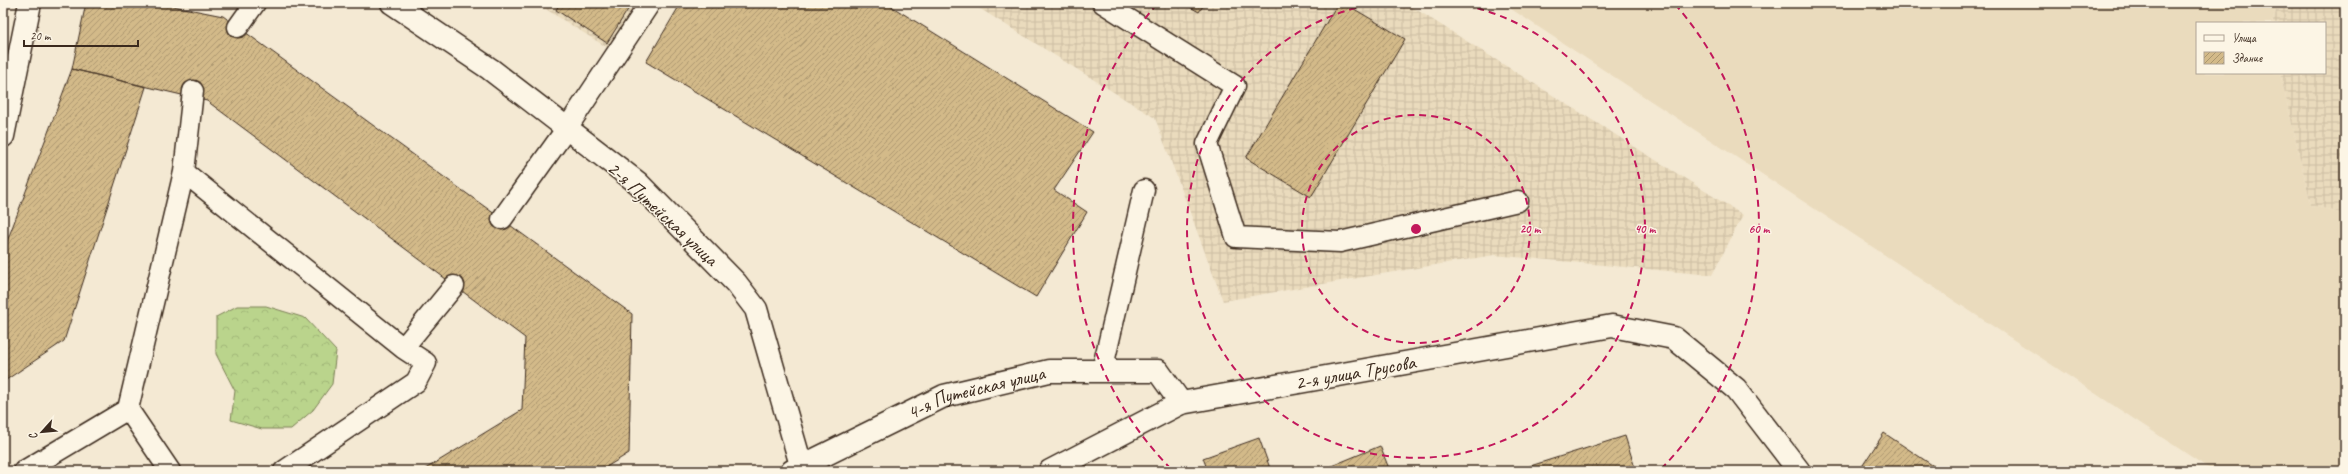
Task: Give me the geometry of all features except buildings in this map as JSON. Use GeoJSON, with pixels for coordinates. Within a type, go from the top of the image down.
{"type":"FeatureCollection","features":[{"type":"Feature","properties":{"kind":"street"},"geometry":{"type":"LineString","coordinates":[[3,136],[30,3]]}},
{"type":"Feature","properties":{"kind":"street","name":"2-я Путейская улица"},"geometry":{"type":"LineString","coordinates":[[392,3],[490,69],[638,183],[736,283],[756,309],[797,468]]}},
{"type":"Feature","properties":{"kind":"street","name":"2-я улица Трусова"},"geometry":{"type":"LineString","coordinates":[[1050,471],[1181,403],[1612,326],[1674,338],[1736,389],[1799,471]]}},
{"type":"Feature","properties":{"kind":"street","name":"4-я Путейская улица"},"geometry":{"type":"LineString","coordinates":[[797,468],[944,396],[1049,371],[1158,371],[1181,403]]}},
{"type":"Feature","properties":{"kind":"lane"},"geometry":{"type":"LineString","coordinates":[[238,27],[255,3]]}},
{"type":"Feature","properties":{"kind":"lane"},"geometry":{"type":"LineString","coordinates":[[502,219],[567,128],[650,3]]}},
{"type":"Feature","properties":{"kind":"lane"},"geometry":{"type":"LineString","coordinates":[[1103,3],[1235,86],[1207,144],[1236,237],[1340,242],[1518,201]]}},
{"type":"Feature","properties":{"kind":"lane"},"geometry":{"type":"LineString","coordinates":[[24,471],[128,409],[184,172],[193,91]]}},
{"type":"Feature","properties":{"kind":"lane"},"geometry":{"type":"LineString","coordinates":[[184,172],[403,348],[426,363],[416,382],[284,471]]}},
{"type":"Feature","properties":{"kind":"lane"},"geometry":{"type":"LineString","coordinates":[[1102,371],[1144,190]]}},
{"type":"Feature","properties":{"kind":"lane"},"geometry":{"type":"LineString","coordinates":[[403,348],[454,286]]}},
{"type":"Feature","properties":{"kind":"lane"},"geometry":{"type":"LineString","coordinates":[[128,409],[170,471]]}},
{"type":"Feature","properties":{"kind":"shaded area"},"geometry":{"type":"Polygon","coordinates":[[[536,3],[640,3],[611,50],[536,3]]]}},
{"type":"Feature","properties":{"kind":"shaded area"},"geometry":{"type":"Polygon","coordinates":[[[971,3],[1406,3],[1743,215],[1712,275],[1494,255],[1223,301],[1155,118],[971,3]]]}},
{"type":"Feature","properties":{"kind":"shaded area"},"geometry":{"type":"Polygon","coordinates":[[[1502,3],[2279,3],[2272,22],[2196,22],[2196,74],[2280,74],[2311,205],[2345,214],[2345,471],[2213,471],[1502,3]]]}},
{"type":"Feature","properties":{"kind":"shaded area"},"geometry":{"type":"Polygon","coordinates":[[[2279,3],[2345,3],[2345,214],[2311,205],[2280,74],[2326,74],[2326,22],[2272,22],[2279,3]]]}},
{"type":"Feature","properties":{"kind":"green space"},"geometry":{"type":"Polygon","coordinates":[[[237,306],[266,306],[305,318],[336,351],[332,384],[313,410],[291,429],[262,429],[231,420],[235,391],[216,354],[216,317],[237,306]]]}}]}
